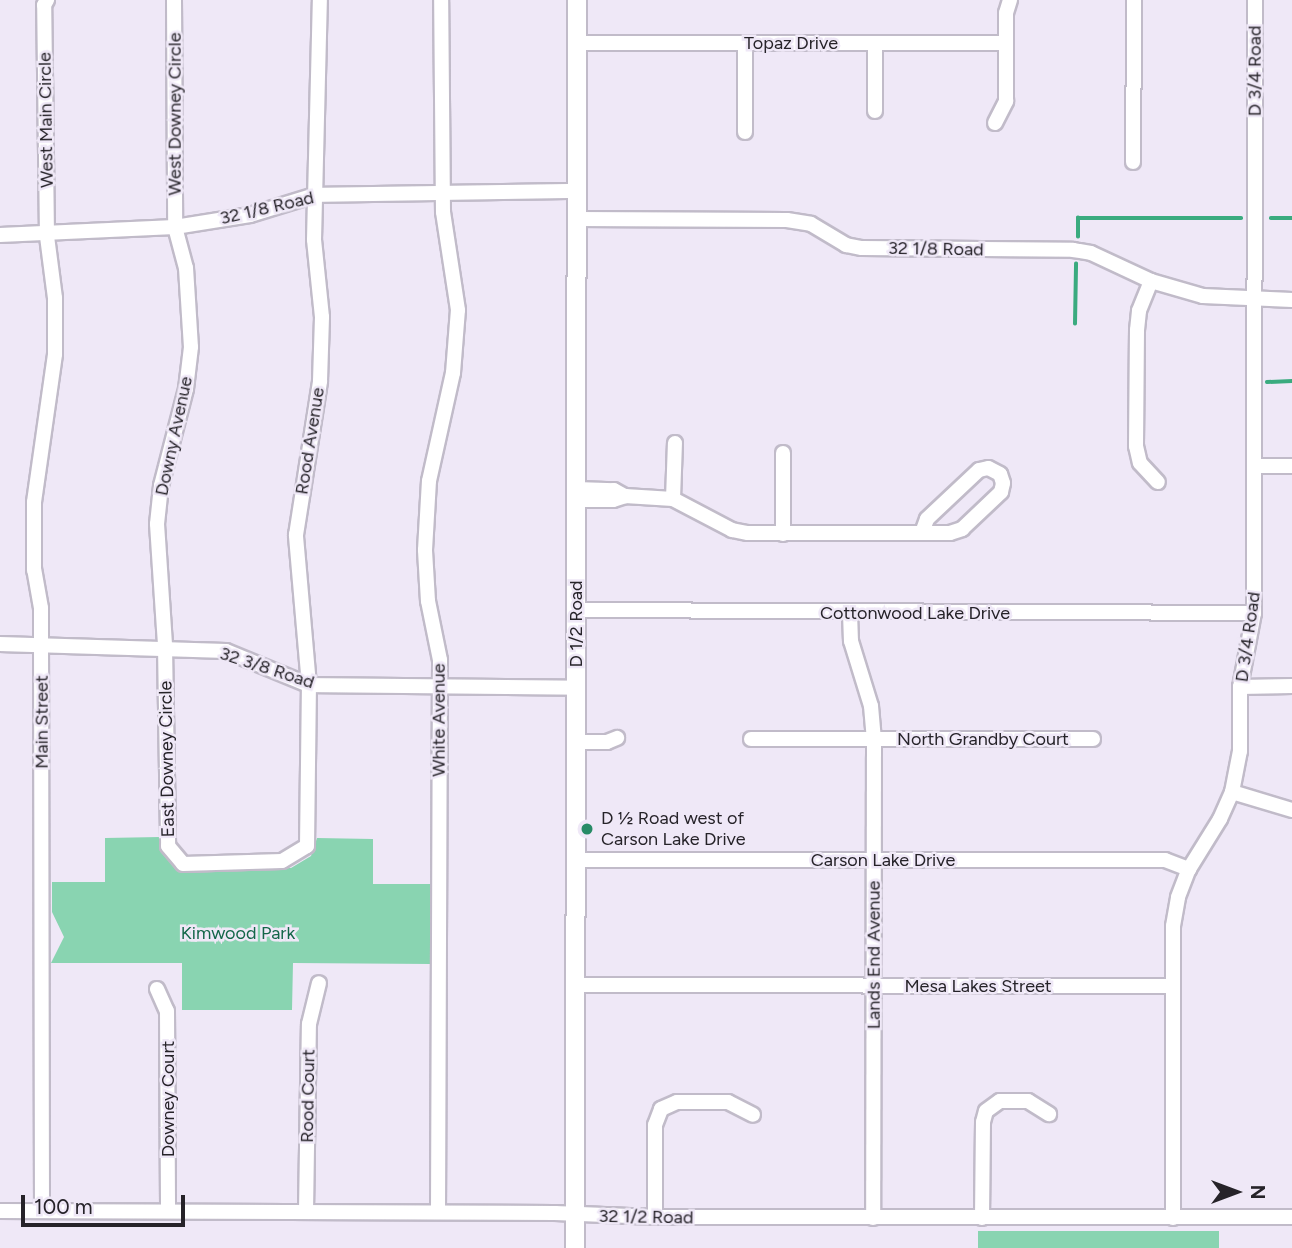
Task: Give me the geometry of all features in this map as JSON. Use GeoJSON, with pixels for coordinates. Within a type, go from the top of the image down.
{"type":"FeatureCollection","features":[{"type":"Feature","properties":{"kind":"main road","name":"D 1/2 Road"},"geometry":{"type":"LineString","coordinates":[[575,1248],[577,0]]}},
{"type":"Feature","properties":{"kind":"street","name":"West Downey Circle"},"geometry":{"type":"LineString","coordinates":[[174,0],[175,227]]}},
{"type":"Feature","properties":{"kind":"street","name":"Rood Avenue"},"geometry":{"type":"LineString","coordinates":[[307,846],[309,685],[296,535],[320,381],[322,317],[314,240],[320,0]]}},
{"type":"Feature","properties":{"kind":"street","name":"White Avenue"},"geometry":{"type":"LineString","coordinates":[[438,1212],[440,660],[428,601],[426,511],[435,448],[453,373],[458,310],[442,192],[441,0]]}},
{"type":"Feature","properties":{"kind":"street"},"geometry":{"type":"LineString","coordinates":[[995,122],[1006,101],[1006,13],[1010,0]]}},
{"type":"Feature","properties":{"kind":"street"},"geometry":{"type":"LineString","coordinates":[[1133,162],[1134,0]]}},
{"type":"Feature","properties":{"kind":"street","name":"D 3/4 Road"},"geometry":{"type":"LineString","coordinates":[[1173,1218],[1172,986],[1175,911],[1189,869],[1220,819],[1232,792],[1240,751],[1240,687],[1254,613],[1255,0]]}},
{"type":"Feature","properties":{"kind":"street","name":"West Main Circle"},"geometry":{"type":"LineString","coordinates":[[46,3],[47,236]]}},
{"type":"Feature","properties":{"kind":"street","name":"Topaz Drive"},"geometry":{"type":"LineString","coordinates":[[577,43],[1006,43]]}},
{"type":"Feature","properties":{"kind":"street"},"geometry":{"type":"LineString","coordinates":[[745,43],[745,132]]}},
{"type":"Feature","properties":{"kind":"street"},"geometry":{"type":"LineString","coordinates":[[875,43],[875,111]]}},
{"type":"Feature","properties":{"kind":"street","name":"32 1/8 Road"},"geometry":{"type":"LineString","coordinates":[[0,235],[47,236],[175,227],[250,215],[315,195],[577,191]]}},
{"type":"Feature","properties":{"kind":"street","name":"32 1/8 Road"},"geometry":{"type":"LineString","coordinates":[[577,219],[787,220],[811,224],[846,245],[862,248],[1073,250],[1091,253],[1150,281],[1203,296],[1292,300]]}},
{"type":"Feature","properties":{"kind":"street","name":"Downy Avenue"},"geometry":{"type":"LineString","coordinates":[[164,646],[157,524],[161,486],[186,388],[191,347],[186,268],[175,227]]}},
{"type":"Feature","properties":{"kind":"street","name":"Main Street"},"geometry":{"type":"LineString","coordinates":[[42,1211],[41,608],[34,570],[34,502],[55,355],[55,298],[47,236]]}},
{"type":"Feature","properties":{"kind":"street"},"geometry":{"type":"LineString","coordinates":[[1150,281],[1139,311],[1137,330],[1136,446],[1140,463],[1158,482]]}},
{"type":"Feature","properties":{"kind":"street"},"geometry":{"type":"LineString","coordinates":[[673,499],[675,443]]}},
{"type":"Feature","properties":{"kind":"street"},"geometry":{"type":"LineString","coordinates":[[783,453],[783,534]]}},
{"type":"Feature","properties":{"kind":"street"},"geometry":{"type":"LineString","coordinates":[[1255,466],[1292,466]]}},
{"type":"Feature","properties":{"kind":"street"},"geometry":{"type":"LineString","coordinates":[[576,494],[614,490],[625,496],[673,499],[732,530],[783,534],[922,533],[962,529],[1001,492],[1003,483],[1000,474],[992,469],[979,470],[927,519],[922,533]]}},
{"type":"Feature","properties":{"kind":"street","name":"Cottonwood Lake Drive"},"geometry":{"type":"LineString","coordinates":[[576,610],[1254,613]]}},
{"type":"Feature","properties":{"kind":"street","name":"Lands End Avenue"},"geometry":{"type":"LineString","coordinates":[[850,612],[851,641],[871,706],[874,739],[873,1218]]}},
{"type":"Feature","properties":{"kind":"street","name":"32 3/8 Road"},"geometry":{"type":"LineString","coordinates":[[0,644],[164,646],[226,651],[309,685],[575,688]]}},
{"type":"Feature","properties":{"kind":"street","name":"East Downey Circle"},"geometry":{"type":"LineString","coordinates":[[164,646],[168,846],[183,864],[282,861],[307,846]]}},
{"type":"Feature","properties":{"kind":"street"},"geometry":{"type":"LineString","coordinates":[[1240,687],[1292,686]]}},
{"type":"Feature","properties":{"kind":"street"},"geometry":{"type":"LineString","coordinates":[[575,742],[607,742],[617,738]]}},
{"type":"Feature","properties":{"kind":"street","name":"North Grandby Court"},"geometry":{"type":"LineString","coordinates":[[751,739],[1093,739]]}},
{"type":"Feature","properties":{"kind":"street"},"geometry":{"type":"LineString","coordinates":[[1232,792],[1292,810]]}},
{"type":"Feature","properties":{"kind":"street","name":"Carson Lake Drive"},"geometry":{"type":"LineString","coordinates":[[575,860],[1165,860],[1189,869]]}},
{"type":"Feature","properties":{"kind":"street","name":"Rood Court"},"geometry":{"type":"LineString","coordinates":[[306,1211],[309,1024],[319,983]]}},
{"type":"Feature","properties":{"kind":"street","name":"Mesa Lakes Street"},"geometry":{"type":"LineString","coordinates":[[574,985],[1172,986]]}},
{"type":"Feature","properties":{"kind":"street","name":"Downey Court"},"geometry":{"type":"LineString","coordinates":[[157,989],[167,1011],[168,1211]]}},
{"type":"Feature","properties":{"kind":"street"},"geometry":{"type":"LineString","coordinates":[[982,1218],[983,1122],[986,1111],[1000,1101],[1028,1101],[1049,1114]]}},
{"type":"Feature","properties":{"kind":"street"},"geometry":{"type":"LineString","coordinates":[[655,1217],[655,1125],[662,1109],[677,1102],[728,1102],[753,1115]]}},
{"type":"Feature","properties":{"kind":"street","name":"32 1/2 Road"},"geometry":{"type":"LineString","coordinates":[[0,1211],[438,1212],[873,1218],[1292,1216]]}},
{"type":"Feature","properties":{"kind":"green space","name":"Kimwood Park"},"geometry":{"type":"Polygon","coordinates":[[[160,837],[166,857],[178,867],[187,870],[291,868],[311,856],[317,838],[373,839],[373,884],[431,884],[431,964],[293,963],[292,1010],[182,1010],[182,963],[51,963],[64,937],[52,912],[52,882],[105,882],[105,838],[160,837]]]}},
{"type":"Feature","properties":{"kind":"green space"},"geometry":{"type":"Polygon","coordinates":[[[978,1231],[1219,1231],[1219,1248],[978,1248],[978,1231]]]}},
{"type":"Feature","properties":{"kind":"waterway"},"geometry":{"type":"LineString","coordinates":[[1078,237],[1078,218],[1241,218]]}},
{"type":"Feature","properties":{"kind":"waterway"},"geometry":{"type":"LineString","coordinates":[[1271,218],[1292,218]]}},
{"type":"Feature","properties":{"kind":"waterway"},"geometry":{"type":"LineString","coordinates":[[1075,324],[1076,264]]}},
{"type":"Feature","properties":{"kind":"waterway"},"geometry":{"type":"LineString","coordinates":[[1267,382],[1292,381]]}},
{"type":"Feature","properties":{"kind":"place","name":"D ½ Road west of Carson Lake Drive"},"geometry":{"type":"Point","coordinates":[587,829]}}]}
